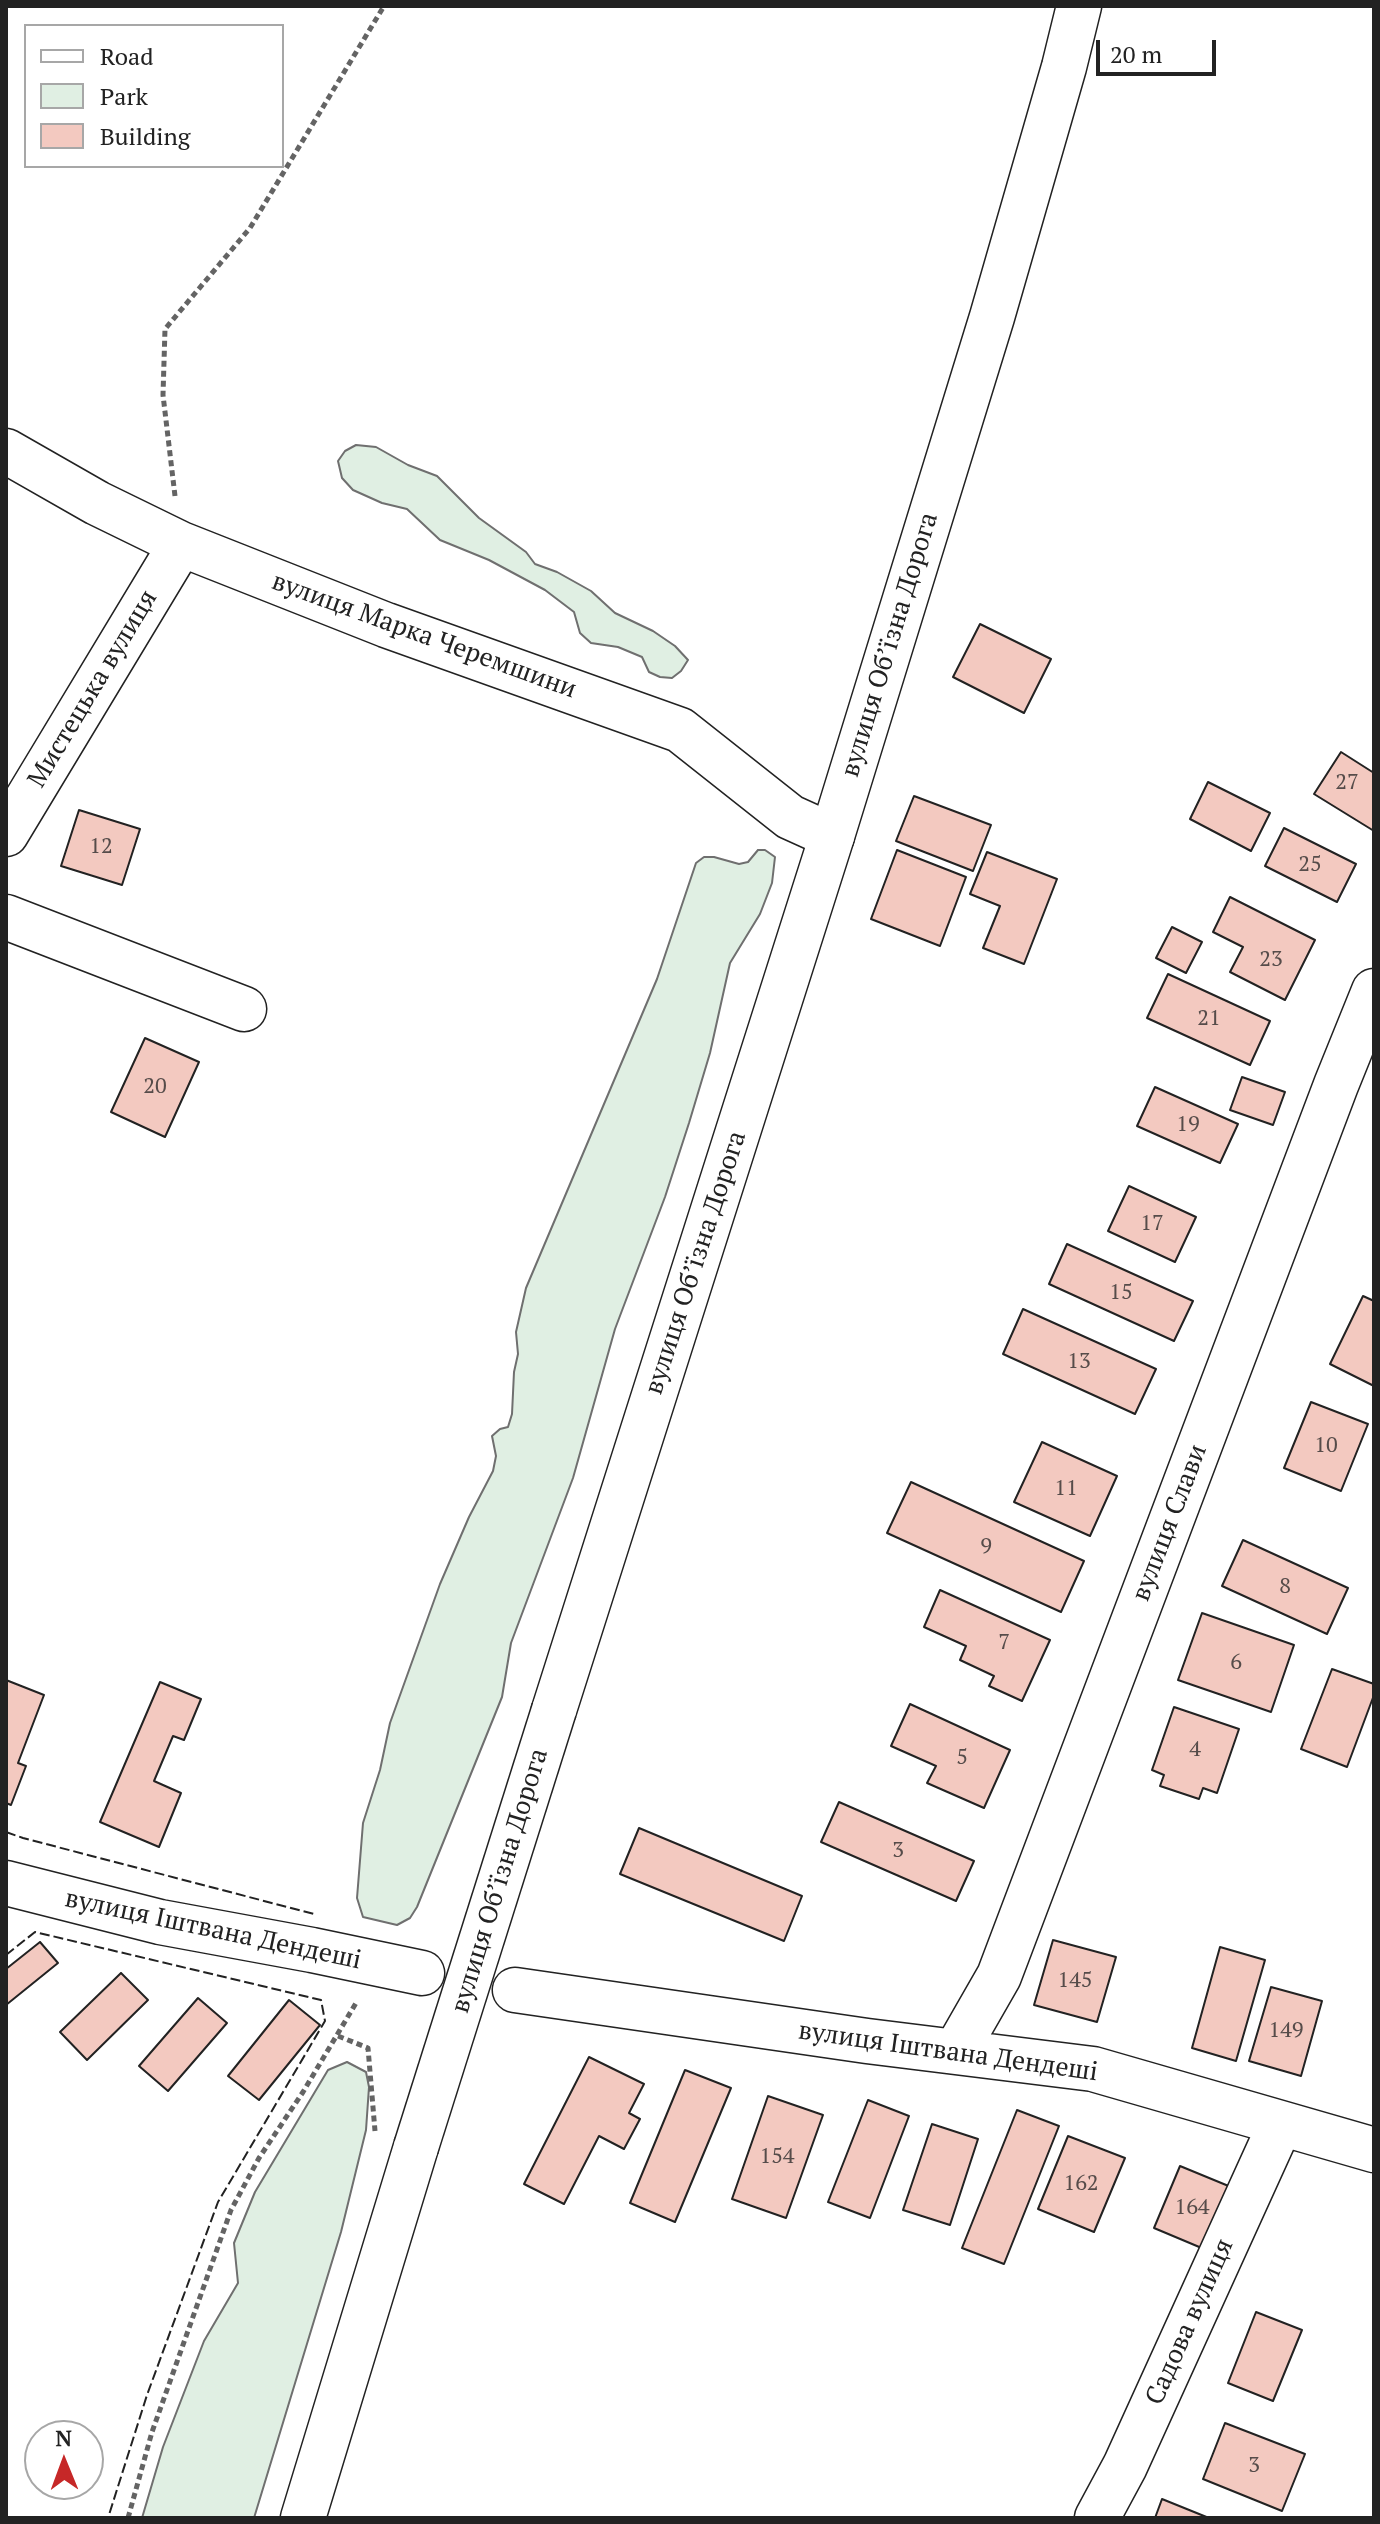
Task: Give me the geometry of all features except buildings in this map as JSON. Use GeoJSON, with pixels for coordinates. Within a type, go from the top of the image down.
{"type":"FeatureCollection","features":[{"type":"Feature","properties":{"kind":"main road","name":"вулиця Обʼїзна Дорога"},"geometry":{"type":"LineString","coordinates":[[303,2518],[396,2143],[554,1710],[832,836],[992,317],[1079,6]]}},
{"type":"Feature","properties":{"kind":"main road","name":"вулиця Марка Черемшини"},"geometry":{"type":"LineString","coordinates":[[6,451],[97,503],[181,544],[386,625],[680,730],[790,817],[832,836]]}},
{"type":"Feature","properties":{"kind":"main road","name":"Мистецька вулиця"},"geometry":{"type":"LineString","coordinates":[[6,834],[181,544]]}},
{"type":"Feature","properties":{"kind":"main road"},"geometry":{"type":"LineString","coordinates":[[6,917],[244,1009]]}},
{"type":"Feature","properties":{"kind":"main road","name":"вулиця Слави"},"geometry":{"type":"LineString","coordinates":[[956,2051],[999,1976],[1374,991]]}},
{"type":"Feature","properties":{"kind":"main road","name":"вулиця Іштвана Дендеші"},"geometry":{"type":"LineString","coordinates":[[11,1893],[422,1973]]}},
{"type":"Feature","properties":{"kind":"main road","name":"вулиця Іштвана Дендеші"},"geometry":{"type":"LineString","coordinates":[[515,1990],[852,2039],[1093,2069],[1374,2150]]}},
{"type":"Feature","properties":{"kind":"main road","name":"Садова вулиця"},"geometry":{"type":"LineString","coordinates":[[1097,2518],[1125,2466],[1280,2125]]}},
{"type":"Feature","properties":{"kind":"path"},"geometry":{"type":"LineString","coordinates":[[181,544],[163,395],[165,329],[250,228],[384,6]]}},
{"type":"Feature","properties":{"kind":"path"},"geometry":{"type":"LineString","coordinates":[[128,2518],[152,2432],[231,2210],[259,2158],[338,2036],[376,1964]]}},
{"type":"Feature","properties":{"kind":"path"},"geometry":{"type":"LineString","coordinates":[[338,2036],[368,2048],[396,2143]]}},
{"type":"Feature","properties":{"kind":"green space"},"geometry":{"type":"Polygon","coordinates":[[[356,445],[376,447],[408,465],[437,476],[479,518],[526,552],[535,564],[591,591],[615,613],[653,631],[675,646],[688,660],[681,671],[672,678],[660,677],[649,672],[642,657],[618,647],[591,643],[580,633],[574,612],[545,590],[489,560],[440,540],[407,509],[382,503],[353,490],[342,478],[338,461],[345,451],[356,445]]]}},
{"type":"Feature","properties":{"kind":"green space"},"geometry":{"type":"Polygon","coordinates":[[[758,850],[765,850],[775,857],[772,883],[760,914],[730,963],[710,1053],[689,1123],[665,1197],[615,1329],[573,1478],[511,1643],[502,1697],[417,1907],[410,1918],[397,1925],[363,1917],[357,1898],[363,1823],[380,1770],[390,1723],[440,1584],[493,1471],[496,1456],[492,1436],[508,1427],[512,1414],[518,1354],[516,1332],[526,1288],[657,979],[696,863],[704,857],[714,857],[739,864],[748,862],[758,850]]]}},
{"type":"Feature","properties":{"kind":"green space"},"geometry":{"type":"Polygon","coordinates":[[[347,2062],[366,2072],[369,2087],[366,2130],[341,2232],[254,2518],[142,2518],[163,2447],[204,2341],[238,2283],[234,2243],[255,2192],[328,2070],[347,2062]]]}},
{"type":"Feature","properties":{"kind":"fence"},"geometry":{"type":"LineString","coordinates":[[6,1832],[314,1914]]}},
{"type":"Feature","properties":{"kind":"fence"},"geometry":{"type":"LineString","coordinates":[[6,1955],[35,1932],[321,2000],[325,2021],[218,2202],[147,2395],[108,2518]]}}]}
